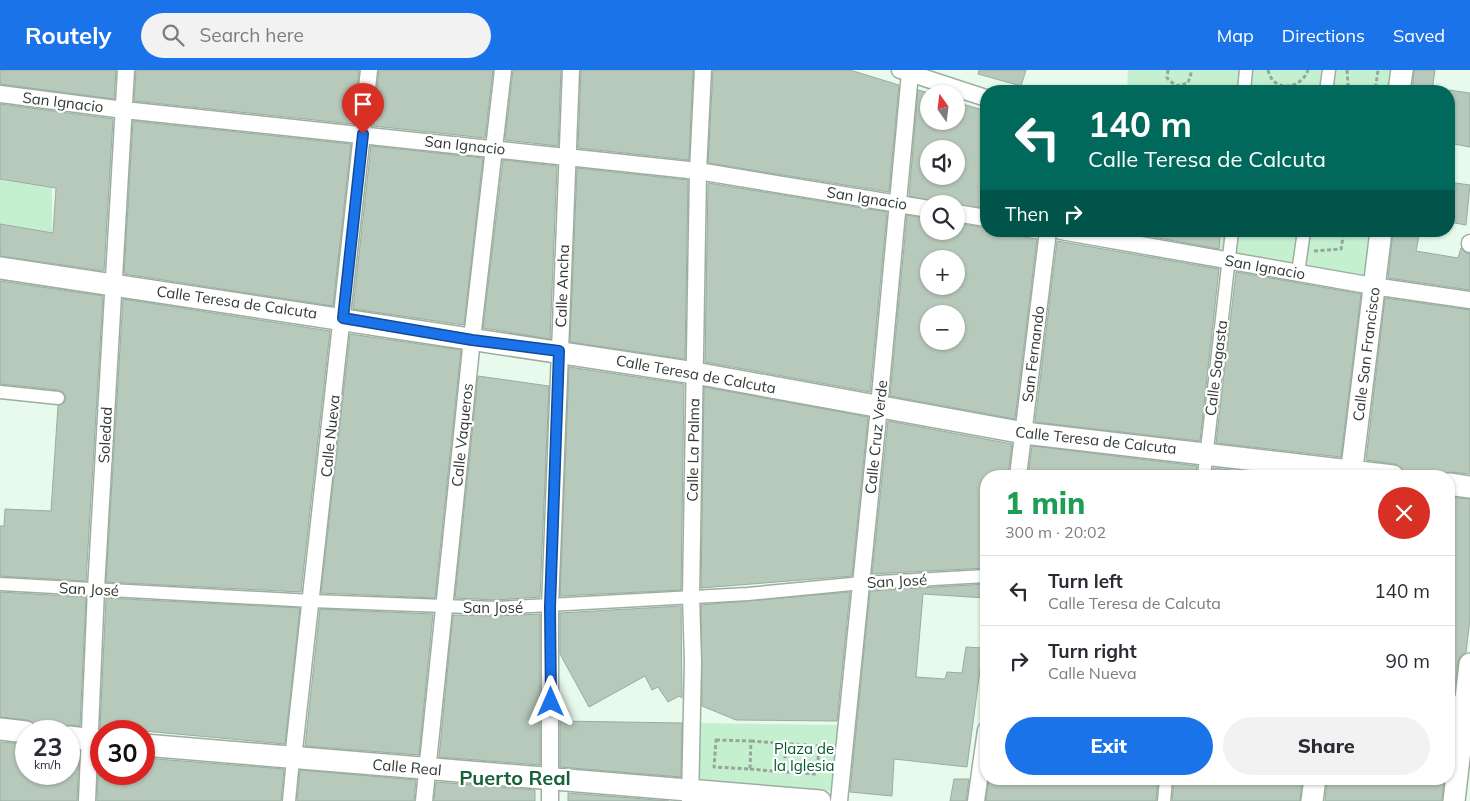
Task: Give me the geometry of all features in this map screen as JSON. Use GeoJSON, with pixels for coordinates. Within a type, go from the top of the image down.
{"type":"FeatureCollection","features":[{"type":"Feature","properties":{"kind":"street","name":"Soledad"},"geometry":{"type":"LineString","coordinates":[[96,720],[96,589],[126,70]]}},
{"type":"Feature","properties":{"kind":"street","name":"Calle Nueva"},"geometry":{"type":"LineString","coordinates":[[289,801],[369,70]]}},
{"type":"Feature","properties":{"kind":"street","name":"Calle Vaqueros"},"geometry":{"type":"LineString","coordinates":[[424,801],[472,340],[503,70]]}},
{"type":"Feature","properties":{"kind":"street","name":"Calle Ancha"},"geometry":{"type":"LineString","coordinates":[[550,801],[552,779],[550,607],[571,70]]}},
{"type":"Feature","properties":{"kind":"street","name":"Calle La Palma"},"geometry":{"type":"LineString","coordinates":[[690,795],[694,662],[691,596],[698,171],[703,70]]}},
{"type":"Feature","properties":{"kind":"street"},"geometry":{"type":"LineString","coordinates":[[1245,85],[1246,70]]}},
{"type":"Feature","properties":{"kind":"street"},"geometry":{"type":"LineString","coordinates":[[1327,85],[1329,70]]}},
{"type":"Feature","properties":{"kind":"street"},"geometry":{"type":"LineString","coordinates":[[1400,85],[1402,70]]}},
{"type":"Feature","properties":{"kind":"street"},"geometry":{"type":"LineString","coordinates":[[904,72],[980,96]]}},
{"type":"Feature","properties":{"kind":"street","name":"Calle Cruz Verde"},"geometry":{"type":"LineString","coordinates":[[839,801],[898,204],[904,72]]}},
{"type":"Feature","properties":{"kind":"street","name":"San Ignacio"},"geometry":{"type":"LineString","coordinates":[[0,94],[124,110],[567,155],[698,171],[920,208]]}},
{"type":"Feature","properties":{"kind":"street"},"geometry":{"type":"LineString","coordinates":[[965,214],[980,217]]}},
{"type":"Feature","properties":{"kind":"street","name":"San Fernando"},"geometry":{"type":"LineString","coordinates":[[1019,470],[1047,237]]}},
{"type":"Feature","properties":{"kind":"street","name":"San Ignacio"},"geometry":{"type":"LineString","coordinates":[[1095,237],[1373,286],[1470,300]]}},
{"type":"Feature","properties":{"kind":"street","name":"Calle Sagasta"},"geometry":{"type":"LineString","coordinates":[[1205,470],[1231,237]]}},
{"type":"Feature","properties":{"kind":"street"},"geometry":{"type":"LineString","coordinates":[[1298,273],[1303,237]]}},
{"type":"Feature","properties":{"kind":"street","name":"Calle San Francisco"},"geometry":{"type":"LineString","coordinates":[[1352,470],[1380,237]]}},
{"type":"Feature","properties":{"kind":"street","name":"Calle Teresa de Calcuta"},"geometry":{"type":"LineString","coordinates":[[0,268],[343,318],[472,340],[559,351],[695,373],[1024,433],[1207,453],[1330,470]]}},
{"type":"Feature","properties":{"kind":"street"},"geometry":{"type":"LineString","coordinates":[[0,392],[58,398]]}},
{"type":"Feature","properties":{"kind":"street"},"geometry":{"type":"LineString","coordinates":[[1455,485],[1470,487]]}},
{"type":"Feature","properties":{"kind":"street","name":"San José"},"geometry":{"type":"LineString","coordinates":[[0,584],[445,607],[550,607],[691,596],[748,594],[862,583],[980,576]]}},
{"type":"Feature","properties":{"kind":"street"},"geometry":{"type":"LineString","coordinates":[[1454,801],[1461,705],[1470,664]]}},
{"type":"Feature","properties":{"kind":"street"},"geometry":{"type":"LineString","coordinates":[[0,729],[15,731]]}},
{"type":"Feature","properties":{"kind":"street","name":"Calle Real"},"geometry":{"type":"LineString","coordinates":[[155,746],[293,759],[552,779],[690,795],[820,801]]}},
{"type":"Feature","properties":{"kind":"street"},"geometry":{"type":"LineString","coordinates":[[976,801],[980,773]]}},
{"type":"Feature","properties":{"kind":"street","name":"Soledad"},"geometry":{"type":"LineString","coordinates":[[87,801],[90,781]]}},
{"type":"Feature","properties":{"kind":"street"},"geometry":{"type":"LineString","coordinates":[[1164,801],[1165,785]]}},
{"type":"Feature","properties":{"kind":"street"},"geometry":{"type":"LineString","coordinates":[[1312,801],[1314,785]]}},
{"type":"Feature","properties":{"kind":"path"},"geometry":{"type":"LineString","coordinates":[[1168,70],[1167,78],[1175,85]]}},
{"type":"Feature","properties":{"kind":"path"},"geometry":{"type":"LineString","coordinates":[[1180,85],[1188,83],[1192,70]]}},
{"type":"Feature","properties":{"kind":"path"},"geometry":{"type":"LineString","coordinates":[[1268,70],[1272,80],[1277,84],[1284,85]]}},
{"type":"Feature","properties":{"kind":"path"},"geometry":{"type":"LineString","coordinates":[[1293,85],[1302,82],[1308,70]]}},
{"type":"Feature","properties":{"kind":"path"},"geometry":{"type":"LineString","coordinates":[[1347,70],[1348,85]]}},
{"type":"Feature","properties":{"kind":"path"},"geometry":{"type":"LineString","coordinates":[[1376,85],[1378,70]]}},
{"type":"Feature","properties":{"kind":"path"},"geometry":{"type":"LineString","coordinates":[[1301,252],[1341,249],[1343,237]]}},
{"type":"Feature","properties":{"kind":"path"},"geometry":{"type":"LineString","coordinates":[[716,740],[751,741],[819,746],[817,774],[714,767],[716,740]]}},
{"type":"Feature","properties":{"kind":"path"},"geometry":{"type":"LineString","coordinates":[[750,769],[751,741]]}},
{"type":"Feature","properties":{"kind":"path"},"geometry":{"type":"LineString","coordinates":[[784,772],[786,743]]}},
{"type":"Feature","properties":{"kind":"green space"},"geometry":{"type":"Polygon","coordinates":[[[1128,70],[1393,70],[1392,85],[1127,85],[1128,70]]]}},
{"type":"Feature","properties":{"kind":"green space"},"geometry":{"type":"Polygon","coordinates":[[[0,179],[52,187],[52,235],[0,224],[0,179]]]}},
{"type":"Feature","properties":{"kind":"green space"},"geometry":{"type":"Polygon","coordinates":[[[1154,237],[1372,237],[1367,279],[1154,237]]]}},
{"type":"Feature","properties":{"kind":"green space","name":"Plaza de la Iglesia"},"geometry":{"type":"Polygon","coordinates":[[[700,723],[841,725],[832,791],[698,780],[700,723]]]}},
{"type":"Feature","properties":{"kind":"building"},"geometry":{"type":"Polygon","coordinates":[[[0,70],[116,70],[114,99],[0,84],[0,70]]]}},
{"type":"Feature","properties":{"kind":"building"},"geometry":{"type":"Polygon","coordinates":[[[136,70],[359,70],[353,124],[134,101],[136,70]]]}},
{"type":"Feature","properties":{"kind":"building"},"geometry":{"type":"Polygon","coordinates":[[[379,70],[493,70],[485,138],[373,126],[379,70]]]}},
{"type":"Feature","properties":{"kind":"building"},"geometry":{"type":"Polygon","coordinates":[[[513,70],[561,70],[558,146],[505,140],[513,70]]]}},
{"type":"Feature","properties":{"kind":"building"},"geometry":{"type":"Polygon","coordinates":[[[581,70],[693,70],[689,160],[578,148],[581,70]]]}},
{"type":"Feature","properties":{"kind":"building"},"geometry":{"type":"Polygon","coordinates":[[[713,70],[850,70],[899,85],[889,192],[708,163],[713,70]]]}},
{"type":"Feature","properties":{"kind":"building"},"geometry":{"type":"Polygon","coordinates":[[[979,70],[1026,70],[1021,85],[978,74],[979,70]]]}},
{"type":"Feature","properties":{"kind":"building"},"geometry":{"type":"Polygon","coordinates":[[[1414,70],[1435,70],[1433,85],[1413,85],[1414,70]]]}},
{"type":"Feature","properties":{"kind":"building"},"geometry":{"type":"Polygon","coordinates":[[[918,90],[920,91],[920,130],[965,130],[965,105],[980,109],[980,207],[965,206],[965,195],[920,195],[920,198],[909,196],[918,90]]]}},
{"type":"Feature","properties":{"kind":"building"},"geometry":{"type":"Polygon","coordinates":[[[1455,91],[1470,93],[1470,147],[1455,144],[1455,91]]]}},
{"type":"Feature","properties":{"kind":"building"},"geometry":{"type":"Polygon","coordinates":[[[0,104],[113,119],[104,271],[0,256],[0,224],[53,233],[56,188],[0,179],[0,104]]]}},
{"type":"Feature","properties":{"kind":"building"},"geometry":{"type":"Polygon","coordinates":[[[133,121],[351,144],[333,306],[124,274],[133,121]]]}},
{"type":"Feature","properties":{"kind":"building"},"geometry":{"type":"Polygon","coordinates":[[[371,146],[483,158],[464,325],[353,309],[371,146]]]}},
{"type":"Feature","properties":{"kind":"building"},"geometry":{"type":"Polygon","coordinates":[[[503,160],[557,166],[550,339],[483,328],[503,160]]]}},
{"type":"Feature","properties":{"kind":"building"},"geometry":{"type":"Polygon","coordinates":[[[577,168],[688,180],[685,359],[570,342],[577,168]]]}},
{"type":"Feature","properties":{"kind":"building"},"geometry":{"type":"Polygon","coordinates":[[[708,183],[887,212],[870,392],[705,362],[708,183]]]}},
{"type":"Feature","properties":{"kind":"building"},"geometry":{"type":"Polygon","coordinates":[[[1455,183],[1470,185],[1466,225],[1455,223],[1455,183]]]}},
{"type":"Feature","properties":{"kind":"building"},"geometry":{"type":"Polygon","coordinates":[[[907,215],[920,217],[920,240],[965,240],[965,224],[980,227],[980,237],[1024,237],[1037,239],[1015,419],[890,396],[907,215]]]}},
{"type":"Feature","properties":{"kind":"building"},"geometry":{"type":"Polygon","coordinates":[[[1153,237],[1220,237],[1219,249],[1153,237]]]}},
{"type":"Feature","properties":{"kind":"building"},"geometry":{"type":"Polygon","coordinates":[[[1392,237],[1419,237],[1416,251],[1458,258],[1461,248],[1470,254],[1470,290],[1388,278],[1392,237]]]}},
{"type":"Feature","properties":{"kind":"building"},"geometry":{"type":"Polygon","coordinates":[[[1057,241],[1219,269],[1200,441],[1035,422],[1057,241]]]}},
{"type":"Feature","properties":{"kind":"building"},"geometry":{"type":"Polygon","coordinates":[[[1236,272],[1361,294],[1341,457],[1216,443],[1236,272]]]}},
{"type":"Feature","properties":{"kind":"building"},"geometry":{"type":"Polygon","coordinates":[[[0,281],[103,296],[86,581],[0,576],[0,526],[4,526],[5,509],[51,511],[58,406],[64,403],[66,398],[63,392],[59,390],[0,384],[0,281]]]}},
{"type":"Feature","properties":{"kind":"building"},"geometry":{"type":"Polygon","coordinates":[[[1385,298],[1470,310],[1470,474],[1455,472],[1455,470],[1403,470],[1395,464],[1366,460],[1385,298]]]}},
{"type":"Feature","properties":{"kind":"building"},"geometry":{"type":"Polygon","coordinates":[[[123,299],[330,331],[301,592],[106,582],[123,299]]]}},
{"type":"Feature","properties":{"kind":"building"},"geometry":{"type":"Polygon","coordinates":[[[350,334],[461,350],[435,598],[321,593],[350,334]]]}},
{"type":"Feature","properties":{"kind":"building"},"geometry":{"type":"Polygon","coordinates":[[[569,367],[684,384],[681,590],[560,596],[569,367]]]}},
{"type":"Feature","properties":{"kind":"building"},"geometry":{"type":"Polygon","coordinates":[[[478,376],[549,386],[540,597],[496,600],[455,598],[478,376]]]}},
{"type":"Feature","properties":{"kind":"building"},"geometry":{"type":"Polygon","coordinates":[[[704,387],[868,417],[852,576],[701,588],[704,387]]]}},
{"type":"Feature","properties":{"kind":"building"},"geometry":{"type":"Polygon","coordinates":[[[888,421],[1012,444],[1009,470],[980,470],[980,568],[872,574],[888,421]]]}},
{"type":"Feature","properties":{"kind":"building"},"geometry":{"type":"Polygon","coordinates":[[[1032,446],[1197,466],[1197,470],[1029,470],[1032,446]]]}},
{"type":"Feature","properties":{"kind":"building"},"geometry":{"type":"Polygon","coordinates":[[[1213,468],[1232,470],[1213,470],[1213,468]]]}},
{"type":"Feature","properties":{"kind":"building"},"geometry":{"type":"Polygon","coordinates":[[[1455,498],[1470,499],[1470,619],[1466,652],[1460,656],[1455,686],[1455,498]]]}},
{"type":"Feature","properties":{"kind":"building"},"geometry":{"type":"Polygon","coordinates":[[[980,584],[980,598],[923,594],[916,677],[945,679],[947,672],[962,673],[966,647],[980,648],[980,670],[967,767],[894,759],[892,796],[850,792],[870,591],[980,584]]]}},
{"type":"Feature","properties":{"kind":"building"},"geometry":{"type":"Polygon","coordinates":[[[0,592],[86,597],[80,726],[80,720],[28,720],[0,717],[0,592]]]}},
{"type":"Feature","properties":{"kind":"building"},"geometry":{"type":"Polygon","coordinates":[[[850,592],[837,721],[736,720],[702,706],[701,605],[850,592]]]}},
{"type":"Feature","properties":{"kind":"building"},"geometry":{"type":"Polygon","coordinates":[[[106,598],[300,608],[285,744],[155,732],[155,720],[100,720],[106,598]]]}},
{"type":"Feature","properties":{"kind":"building"},"geometry":{"type":"Polygon","coordinates":[[[681,606],[682,698],[679,696],[668,702],[658,687],[652,690],[645,676],[589,707],[560,654],[560,613],[681,606]]]}},
{"type":"Feature","properties":{"kind":"building"},"geometry":{"type":"Polygon","coordinates":[[[320,609],[433,614],[419,755],[305,746],[320,609]]]}},
{"type":"Feature","properties":{"kind":"building"},"geometry":{"type":"Polygon","coordinates":[[[540,614],[540,765],[439,757],[453,615],[540,614]]]}},
{"type":"Feature","properties":{"kind":"building"},"geometry":{"type":"Polygon","coordinates":[[[560,721],[682,723],[681,777],[560,767],[560,721]]]}},
{"type":"Feature","properties":{"kind":"building"},"geometry":{"type":"Polygon","coordinates":[[[0,742],[15,743],[15,785],[78,785],[77,801],[0,801],[0,742]]]}},
{"type":"Feature","properties":{"kind":"building"},"geometry":{"type":"Polygon","coordinates":[[[155,759],[284,769],[281,801],[97,801],[98,785],[155,785],[155,759]]]}},
{"type":"Feature","properties":{"kind":"building"},"geometry":{"type":"Polygon","coordinates":[[[300,770],[416,780],[414,801],[297,801],[300,770]]]}},
{"type":"Feature","properties":{"kind":"building"},"geometry":{"type":"Polygon","coordinates":[[[954,779],[969,779],[966,801],[950,801],[954,779]]]}},
{"type":"Feature","properties":{"kind":"building"},"geometry":{"type":"Polygon","coordinates":[[[436,782],[535,790],[535,801],[434,801],[436,782]]]}},
{"type":"Feature","properties":{"kind":"building"},"geometry":{"type":"Polygon","coordinates":[[[988,785],[1157,785],[1156,801],[986,801],[988,785]]]}},
{"type":"Feature","properties":{"kind":"building"},"geometry":{"type":"Polygon","coordinates":[[[1173,785],[1301,785],[1300,801],[1172,801],[1173,785]]]}},
{"type":"Feature","properties":{"kind":"building"},"geometry":{"type":"Polygon","coordinates":[[[1326,785],[1443,785],[1442,801],[1325,801],[1326,785]]]}},
{"type":"Feature","properties":{"kind":"building"},"geometry":{"type":"Polygon","coordinates":[[[568,793],[669,801],[568,801],[568,793]]]}},
{"type":"Feature","properties":{"kind":"district","name":"Puerto Real"},"geometry":{"type":"Point","coordinates":[515,777]}},
{"type":"Feature","properties":{"kind":"route"},"geometry":{"type":"LineString","coordinates":[[363,134],[343,318],[472,340],[559,351],[550,607],[551,702]]}}]}
